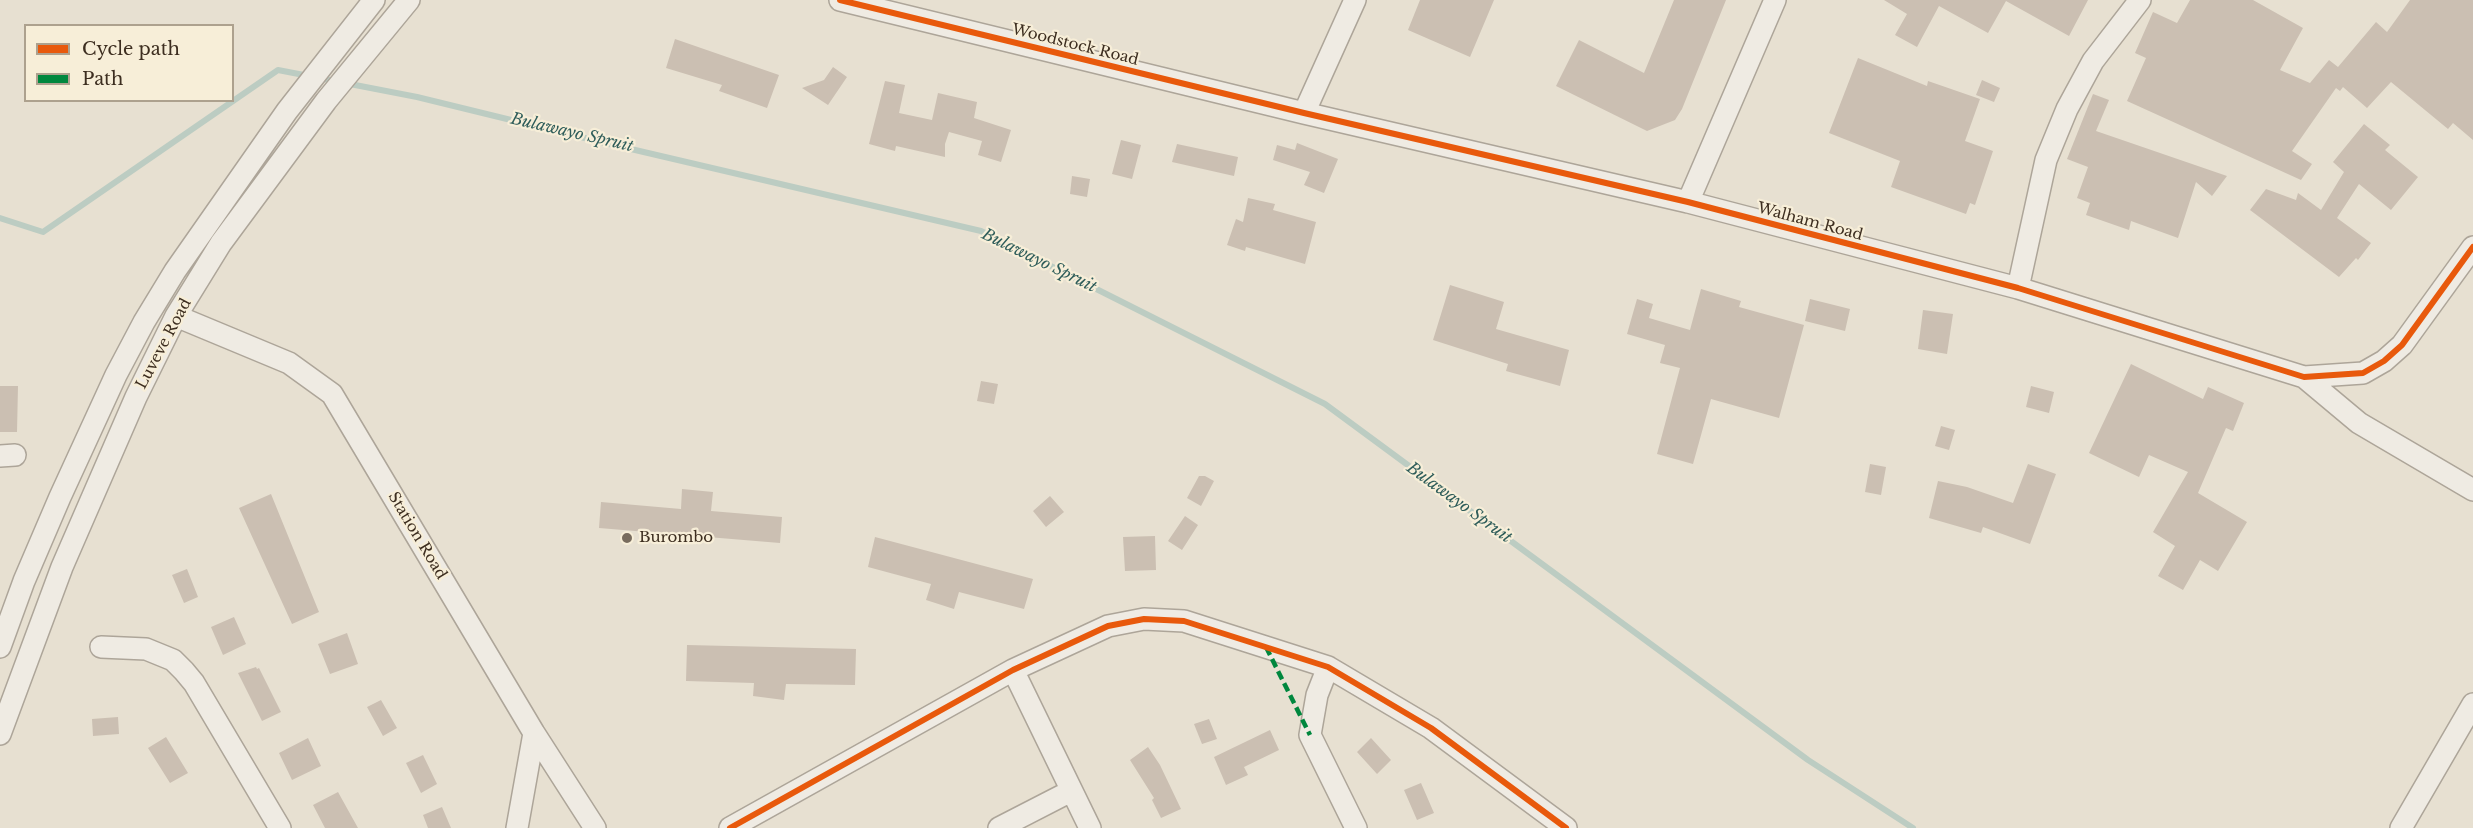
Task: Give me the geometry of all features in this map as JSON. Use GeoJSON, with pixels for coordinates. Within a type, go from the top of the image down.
{"type":"FeatureCollection","features":[{"type":"Feature","properties":{"kind":"street","name":"Luveve Road"},"geometry":{"type":"LineString","coordinates":[[0,647],[24,580],[56,507],[116,375],[144,322],[182,262],[287,111],[374,0]]}},
{"type":"Feature","properties":{"kind":"street","name":"Luveve Road"},"geometry":{"type":"LineString","coordinates":[[0,734],[62,567],[136,397],[176,316],[221,243],[326,101],[409,0]]}},
{"type":"Feature","properties":{"kind":"street","name":"Woodstock Road"},"geometry":{"type":"LineString","coordinates":[[840,0],[1304,113]]}},
{"type":"Feature","properties":{"kind":"street"},"geometry":{"type":"LineString","coordinates":[[1304,113],[1355,0]]}},
{"type":"Feature","properties":{"kind":"street"},"geometry":{"type":"LineString","coordinates":[[1688,202],[1774,0]]}},
{"type":"Feature","properties":{"kind":"street"},"geometry":{"type":"LineString","coordinates":[[2018,288],[2046,160],[2067,109],[2093,62],[2140,0]]}},
{"type":"Feature","properties":{"kind":"street","name":"Walham Road"},"geometry":{"type":"LineString","coordinates":[[1304,113],[1688,202],[2018,288],[2304,377]]}},
{"type":"Feature","properties":{"kind":"street"},"geometry":{"type":"LineString","coordinates":[[2304,377],[2363,373],[2384,361],[2402,345],[2473,247]]}},
{"type":"Feature","properties":{"kind":"street","name":"Station Road"},"geometry":{"type":"LineString","coordinates":[[176,316],[290,363],[332,394],[534,733],[595,828]]}},
{"type":"Feature","properties":{"kind":"street"},"geometry":{"type":"LineString","coordinates":[[2304,377],[2359,423],[2473,490]]}},
{"type":"Feature","properties":{"kind":"street"},"geometry":{"type":"LineString","coordinates":[[730,828],[1013,670],[1077,638],[1108,626],[1144,619],[1184,621],[1328,667],[1431,728],[1566,828]]}},
{"type":"Feature","properties":{"kind":"street"},"geometry":{"type":"LineString","coordinates":[[101,647],[146,649],[173,660],[184,671],[200,692],[280,828]]}},
{"type":"Feature","properties":{"kind":"street"},"geometry":{"type":"LineString","coordinates":[[1328,667],[1317,694],[1310,735],[1356,828]]}},
{"type":"Feature","properties":{"kind":"street"},"geometry":{"type":"LineString","coordinates":[[1013,670],[1090,828]]}},
{"type":"Feature","properties":{"kind":"street"},"geometry":{"type":"LineString","coordinates":[[2401,828],[2473,704]]}},
{"type":"Feature","properties":{"kind":"street"},"geometry":{"type":"LineString","coordinates":[[517,828],[534,733]]}},
{"type":"Feature","properties":{"kind":"street"},"geometry":{"type":"LineString","coordinates":[[999,828],[1071,791]]}},
{"type":"Feature","properties":{"kind":"building"},"geometry":{"type":"Polygon","coordinates":[[[1420,0],[1494,0],[1470,57],[1408,30],[1420,0]]]}},
{"type":"Feature","properties":{"kind":"building"},"geometry":{"type":"Polygon","coordinates":[[[1674,0],[1726,0],[1682,109],[1675,120],[1647,131],[1556,86],[1579,40],[1644,73],[1674,0]]]}},
{"type":"Feature","properties":{"kind":"building"},"geometry":{"type":"Polygon","coordinates":[[[1884,0],[2088,0],[2069,36],[2006,1],[1988,33],[1939,6],[1917,47],[1895,35],[1907,14],[1884,0]]]}},
{"type":"Feature","properties":{"kind":"building"},"geometry":{"type":"Polygon","coordinates":[[[2190,0],[2253,0],[2303,28],[2280,70],[2310,83],[2329,60],[2338,67],[2376,22],[2387,32],[2410,0],[2473,0],[2473,140],[2453,123],[2448,129],[2391,82],[2367,108],[2343,87],[2340,91],[2336,88],[2292,151],[2312,164],[2301,180],[2127,101],[2146,58],[2135,53],[2153,12],[2177,23],[2190,0]]]}},
{"type":"Feature","properties":{"kind":"building"},"geometry":{"type":"Polygon","coordinates":[[[675,39],[779,75],[767,108],[719,91],[722,85],[666,68],[675,39]]]}},
{"type":"Feature","properties":{"kind":"building"},"geometry":{"type":"Polygon","coordinates":[[[1858,58],[1927,86],[1928,81],[1980,99],[1965,141],[1993,151],[1975,205],[1970,203],[1966,214],[1891,187],[1900,161],[1829,133],[1858,58]]]}},
{"type":"Feature","properties":{"kind":"building"},"geometry":{"type":"Polygon","coordinates":[[[833,67],[847,77],[828,105],[802,88],[824,80],[833,67]]]}},
{"type":"Feature","properties":{"kind":"building"},"geometry":{"type":"Polygon","coordinates":[[[1982,80],[2000,88],[1994,102],[1976,95],[1982,80]]]}},
{"type":"Feature","properties":{"kind":"building"},"geometry":{"type":"Polygon","coordinates":[[[885,81],[905,85],[899,113],[932,120],[938,93],[977,102],[974,118],[1011,130],[1001,162],[978,155],[982,141],[949,132],[945,144],[945,157],[896,146],[895,151],[869,144],[885,81]]]}},
{"type":"Feature","properties":{"kind":"building"},"geometry":{"type":"Polygon","coordinates":[[[2093,94],[2109,100],[2096,131],[2227,176],[2212,196],[2196,182],[2178,238],[2131,221],[2129,230],[2086,215],[2090,203],[2077,198],[2088,167],[2067,159],[2093,94]]]}},
{"type":"Feature","properties":{"kind":"building"},"geometry":{"type":"Polygon","coordinates":[[[2364,124],[2390,145],[2385,150],[2418,177],[2391,210],[2359,184],[2337,218],[2371,243],[2358,260],[2356,258],[2339,277],[2250,210],[2266,189],[2296,200],[2298,193],[2321,210],[2344,172],[2333,162],[2364,124]]]}},
{"type":"Feature","properties":{"kind":"building"},"geometry":{"type":"Polygon","coordinates":[[[1121,140],[1141,145],[1132,179],[1112,174],[1121,140]]]}},
{"type":"Feature","properties":{"kind":"building"},"geometry":{"type":"Polygon","coordinates":[[[1297,143],[1338,159],[1324,193],[1304,185],[1310,172],[1273,160],[1277,145],[1295,150],[1297,143]]]}},
{"type":"Feature","properties":{"kind":"building"},"geometry":{"type":"Polygon","coordinates":[[[1177,144],[1238,157],[1234,176],[1172,162],[1177,144]]]}},
{"type":"Feature","properties":{"kind":"building"},"geometry":{"type":"Polygon","coordinates":[[[1072,176],[1090,179],[1087,197],[1070,194],[1072,176]]]}},
{"type":"Feature","properties":{"kind":"building"},"geometry":{"type":"Polygon","coordinates":[[[1248,198],[1275,204],[1273,210],[1316,222],[1305,264],[1246,247],[1245,251],[1227,245],[1236,219],[1243,222],[1248,198]]]}},
{"type":"Feature","properties":{"kind":"building"},"geometry":{"type":"Polygon","coordinates":[[[1450,285],[1504,302],[1496,329],[1569,350],[1560,386],[1506,371],[1508,364],[1433,340],[1450,285]]]}},
{"type":"Feature","properties":{"kind":"building"},"geometry":{"type":"Polygon","coordinates":[[[1701,289],[1741,301],[1739,307],[1804,325],[1779,418],[1711,399],[1693,464],[1657,454],[1680,368],[1660,363],[1665,345],[1627,334],[1637,299],[1653,304],[1649,318],[1690,330],[1701,289]]]}},
{"type":"Feature","properties":{"kind":"building"},"geometry":{"type":"Polygon","coordinates":[[[1810,299],[1850,309],[1845,331],[1805,321],[1810,299]]]}},
{"type":"Feature","properties":{"kind":"building"},"geometry":{"type":"Polygon","coordinates":[[[1923,310],[1953,314],[1947,354],[1918,349],[1923,310]]]}},
{"type":"Feature","properties":{"kind":"building"},"geometry":{"type":"Polygon","coordinates":[[[2131,364],[2203,399],[2208,387],[2244,403],[2233,431],[2226,428],[2198,493],[2247,522],[2218,571],[2200,560],[2183,590],[2158,576],[2175,546],[2153,532],[2188,472],[2149,455],[2139,477],[2089,453],[2131,364]]]}},
{"type":"Feature","properties":{"kind":"building"},"geometry":{"type":"Polygon","coordinates":[[[981,381],[998,384],[994,404],[977,401],[981,381]]]}},
{"type":"Feature","properties":{"kind":"building"},"geometry":{"type":"Polygon","coordinates":[[[0,386],[18,386],[17,432],[0,432],[0,386]]]}},
{"type":"Feature","properties":{"kind":"building"},"geometry":{"type":"Polygon","coordinates":[[[2031,386],[2054,392],[2049,413],[2026,407],[2031,386]]]}},
{"type":"Feature","properties":{"kind":"building"},"geometry":{"type":"Polygon","coordinates":[[[1941,426],[1955,430],[1949,450],[1935,446],[1941,426]]]}},
{"type":"Feature","properties":{"kind":"building"},"geometry":{"type":"Polygon","coordinates":[[[1870,464],[1886,467],[1881,495],[1865,492],[1870,464]]]}},
{"type":"Feature","properties":{"kind":"building"},"geometry":{"type":"Polygon","coordinates":[[[2028,464],[2056,474],[2030,544],[1983,527],[1981,533],[1929,518],[1938,481],[1967,487],[2013,503],[2028,464]]]}},
{"type":"Feature","properties":{"kind":"building"},"geometry":{"type":"Polygon","coordinates":[[[1199,476],[1205,476],[1214,481],[1201,506],[1187,498],[1199,476]]]}},
{"type":"Feature","properties":{"kind":"building"},"geometry":{"type":"Polygon","coordinates":[[[682,489],[713,492],[711,511],[782,517],[780,543],[599,528],[601,502],[681,509],[682,489]]]}},
{"type":"Feature","properties":{"kind":"building"},"geometry":{"type":"Polygon","coordinates":[[[271,494],[319,612],[292,624],[239,508],[271,494]]]}},
{"type":"Feature","properties":{"kind":"building"},"geometry":{"type":"Polygon","coordinates":[[[1050,496],[1064,512],[1046,527],[1033,511],[1050,496]]]}},
{"type":"Feature","properties":{"kind":"building"},"geometry":{"type":"Polygon","coordinates":[[[1185,516],[1198,525],[1182,550],[1168,541],[1185,516]]]}},
{"type":"Feature","properties":{"kind":"building"},"geometry":{"type":"Polygon","coordinates":[[[1155,536],[1156,570],[1125,571],[1123,537],[1155,536]]]}},
{"type":"Feature","properties":{"kind":"building"},"geometry":{"type":"Polygon","coordinates":[[[875,537],[1033,579],[1024,609],[959,592],[954,609],[926,600],[931,584],[868,567],[875,537]]]}},
{"type":"Feature","properties":{"kind":"building"},"geometry":{"type":"Polygon","coordinates":[[[187,569],[198,597],[184,603],[172,575],[187,569]]]}},
{"type":"Feature","properties":{"kind":"building"},"geometry":{"type":"Polygon","coordinates":[[[234,617],[246,644],[223,655],[211,627],[234,617]]]}},
{"type":"Feature","properties":{"kind":"building"},"geometry":{"type":"Polygon","coordinates":[[[347,633],[358,664],[330,674],[318,644],[347,633]]]}},
{"type":"Feature","properties":{"kind":"building"},"geometry":{"type":"Polygon","coordinates":[[[687,645],[856,649],[855,685],[786,684],[784,700],[753,696],[754,683],[686,681],[687,645]]]}},
{"type":"Feature","properties":{"kind":"building"},"geometry":{"type":"Polygon","coordinates":[[[259,668],[281,712],[262,721],[238,673],[259,668]]]}},
{"type":"Feature","properties":{"kind":"building"},"geometry":{"type":"Polygon","coordinates":[[[381,700],[397,728],[383,736],[367,707],[381,700]]]}},
{"type":"Feature","properties":{"kind":"building"},"geometry":{"type":"Polygon","coordinates":[[[118,717],[119,734],[93,736],[92,719],[118,717]]]}},
{"type":"Feature","properties":{"kind":"building"},"geometry":{"type":"Polygon","coordinates":[[[1209,719],[1217,739],[1202,744],[1194,724],[1209,719]]]}},
{"type":"Feature","properties":{"kind":"building"},"geometry":{"type":"Polygon","coordinates":[[[1270,730],[1279,750],[1244,767],[1248,775],[1226,785],[1214,757],[1270,730]]]}},
{"type":"Feature","properties":{"kind":"building"},"geometry":{"type":"Polygon","coordinates":[[[166,737],[188,773],[170,783],[148,748],[166,737]]]}},
{"type":"Feature","properties":{"kind":"building"},"geometry":{"type":"Polygon","coordinates":[[[308,738],[321,766],[292,780],[279,753],[308,738]]]}},
{"type":"Feature","properties":{"kind":"building"},"geometry":{"type":"Polygon","coordinates":[[[1371,738],[1391,760],[1377,774],[1357,752],[1371,738]]]}},
{"type":"Feature","properties":{"kind":"building"},"geometry":{"type":"Polygon","coordinates":[[[1148,747],[1160,765],[1181,809],[1161,818],[1152,800],[1154,798],[1130,760],[1148,747]]]}},
{"type":"Feature","properties":{"kind":"building"},"geometry":{"type":"Polygon","coordinates":[[[423,755],[437,784],[421,793],[406,763],[423,755]]]}},
{"type":"Feature","properties":{"kind":"building"},"geometry":{"type":"Polygon","coordinates":[[[1421,783],[1434,813],[1417,820],[1404,790],[1421,783]]]}},
{"type":"Feature","properties":{"kind":"building"},"geometry":{"type":"Polygon","coordinates":[[[338,792],[358,828],[325,828],[313,805],[338,792]]]}},
{"type":"Feature","properties":{"kind":"building"},"geometry":{"type":"Polygon","coordinates":[[[442,807],[451,828],[428,828],[423,815],[442,807]]]}},
{"type":"Feature","properties":{"kind":"waterway","name":"Bulawayo Spruit"},"geometry":{"type":"LineString","coordinates":[[234,100],[278,70],[309,76]]}},
{"type":"Feature","properties":{"kind":"waterway","name":"Bulawayo Spruit"},"geometry":{"type":"LineString","coordinates":[[319,78],[417,97],[981,231],[1325,404],[1808,760],[1913,828]]}},
{"type":"Feature","properties":{"kind":"waterway","name":"Bulawayo Spruit"},"geometry":{"type":"LineString","coordinates":[[0,218],[43,232],[232,102]]}},
{"type":"Feature","properties":{"kind":"marked path"},"geometry":{"type":"LineString","coordinates":[[1266,647],[1310,735]]}},
{"type":"Feature","properties":{"kind":"cycle path"},"geometry":{"type":"LineString","coordinates":[[840,0],[1304,113],[1688,202],[2018,288],[2304,377],[2363,373],[2384,361],[2402,345],[2473,247]]}},
{"type":"Feature","properties":{"kind":"cycle path"},"geometry":{"type":"LineString","coordinates":[[730,828],[1013,670],[1108,626],[1144,619],[1184,621],[1328,667],[1431,728],[1566,828]]}},
{"type":"Feature","properties":{"kind":"place","name":"Burombo"},"geometry":{"type":"Point","coordinates":[627,538]}}]}
